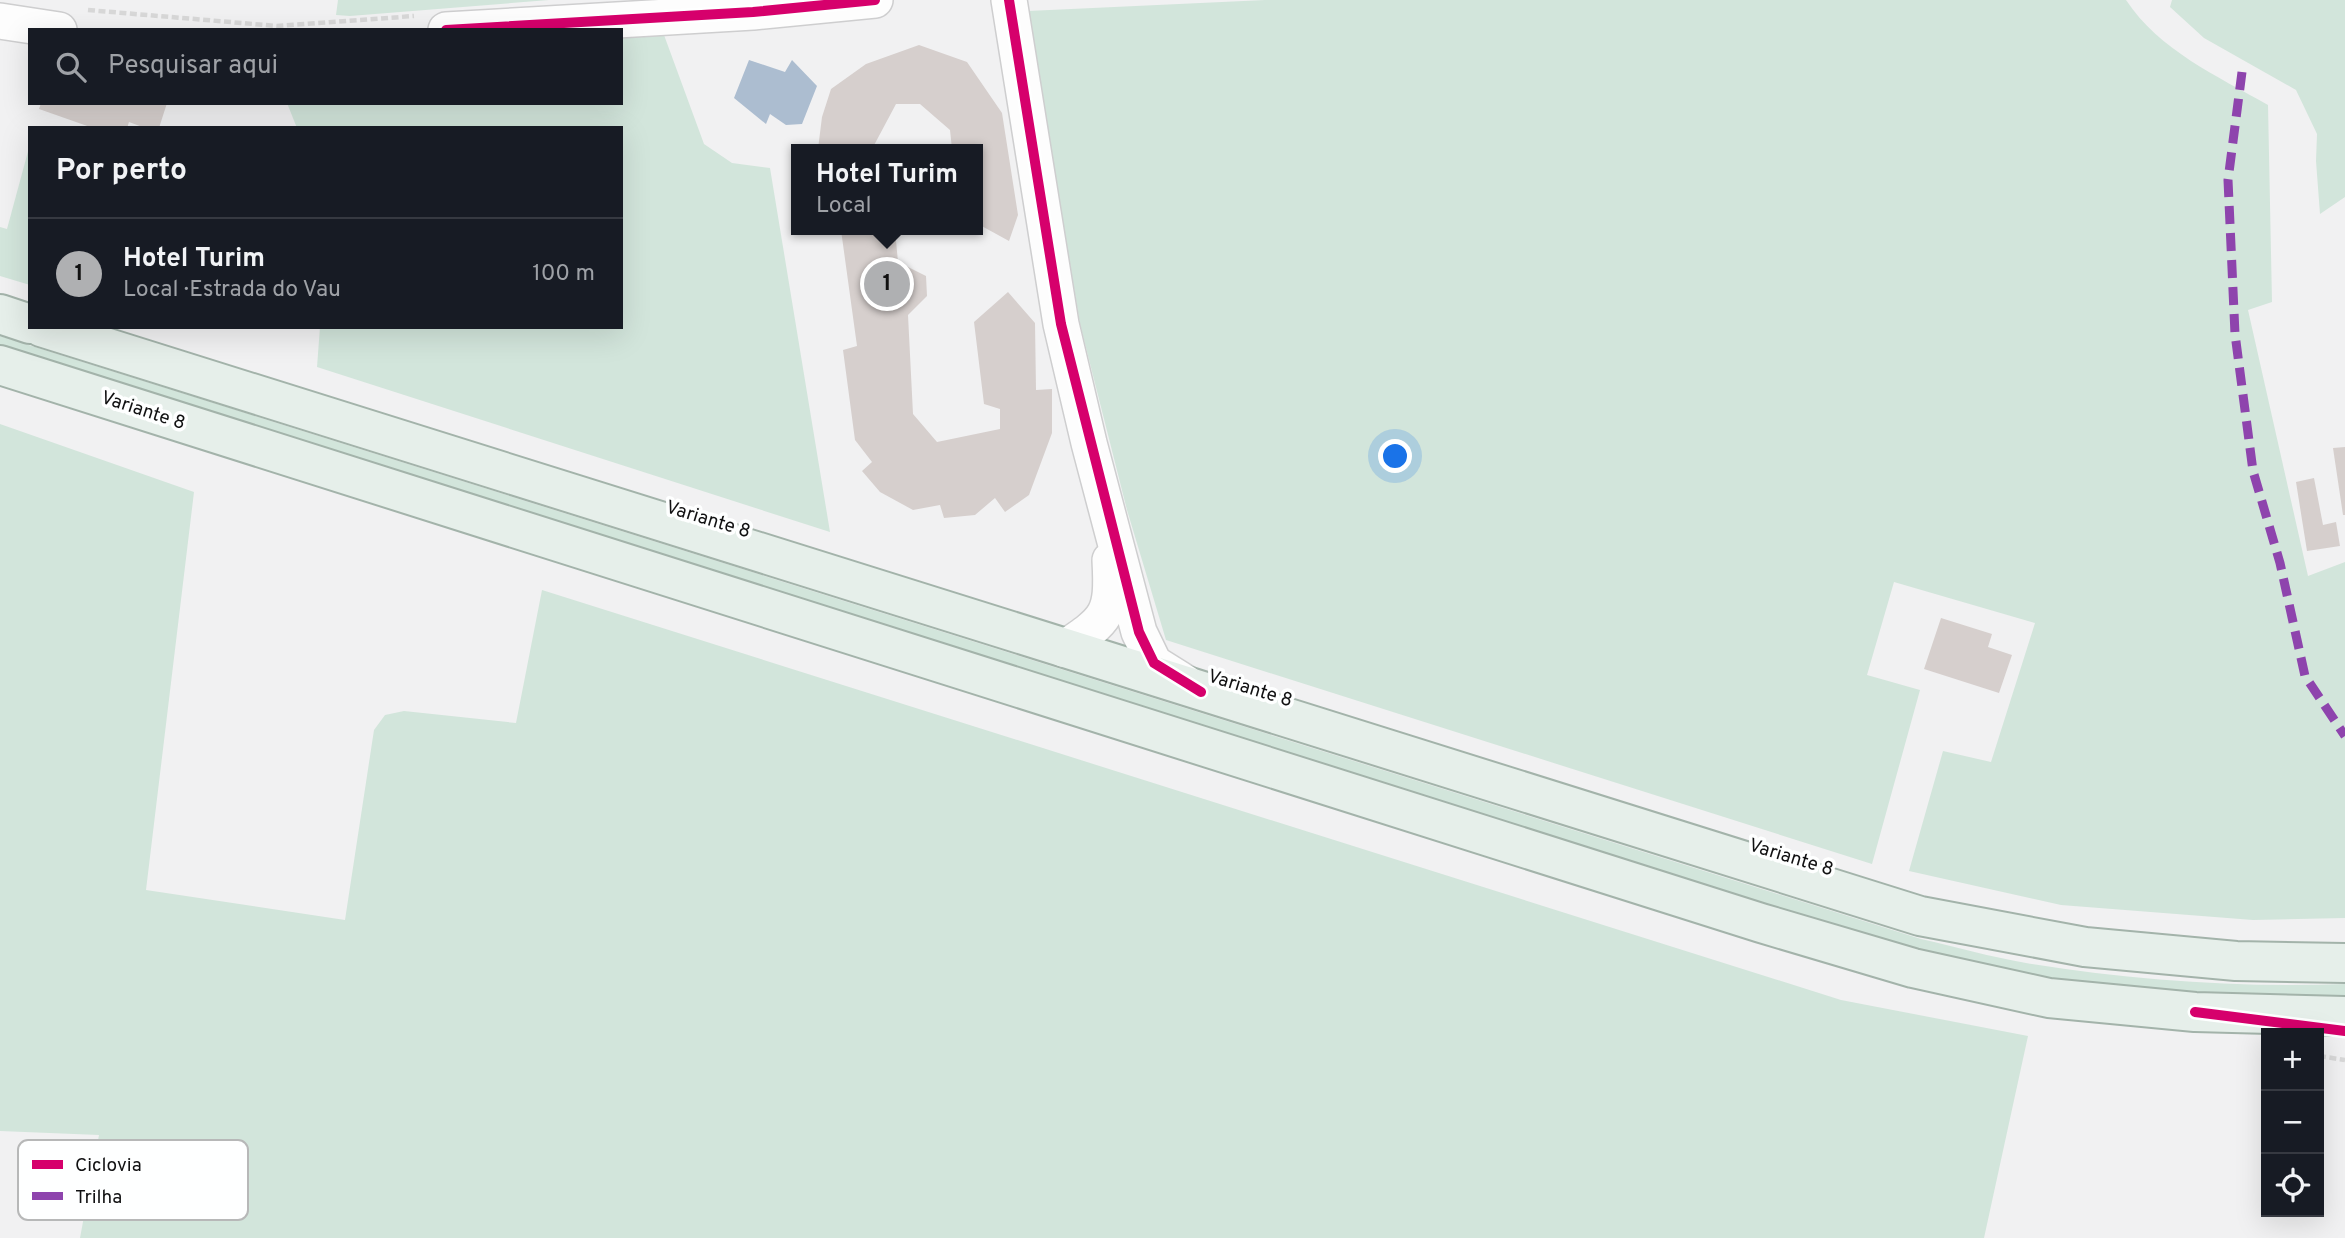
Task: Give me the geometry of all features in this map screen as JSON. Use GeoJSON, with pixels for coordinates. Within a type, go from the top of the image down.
{"type":"FeatureCollection","features":[{"type":"Feature","properties":{"kind":"main road"},"geometry":{"type":"LineString","coordinates":[[0,314],[28,323]]}},
{"type":"Feature","properties":{"kind":"main road","name":"Variante 8"},"geometry":{"type":"LineString","coordinates":[[47,329],[1920,916],[2085,947],[2236,961],[2345,963]]}},
{"type":"Feature","properties":{"kind":"main road","name":"Variante 8"},"geometry":{"type":"LineString","coordinates":[[0,365],[1786,931],[1913,968],[2049,998],[2195,1012],[2345,1016]]}},
{"type":"Feature","properties":{"kind":"street"},"geometry":{"type":"LineString","coordinates":[[432,23],[753,12],[876,0]]}},
{"type":"Feature","properties":{"kind":"street"},"geometry":{"type":"LineString","coordinates":[[1009,0],[1061,324],[1139,632],[1154,663],[1201,692]]}},
{"type":"Feature","properties":{"kind":"street"},"geometry":{"type":"LineString","coordinates":[[0,21],[70,20]]}},
{"type":"Feature","properties":{"kind":"street"},"geometry":{"type":"LineString","coordinates":[[1063,649],[1100,624],[1112,596],[1108,511]]}},
{"type":"Feature","properties":{"kind":"street"},"geometry":{"type":"LineString","coordinates":[[2195,1012],[2345,1031]]}},
{"type":"Feature","properties":{"kind":"path"},"geometry":{"type":"LineString","coordinates":[[70,20],[142,17],[277,26],[432,23]]}},
{"type":"Feature","properties":{"kind":"path"},"geometry":{"type":"LineString","coordinates":[[2324,1057],[2345,1060]]}},
{"type":"Feature","properties":{"kind":"green space"},"geometry":{"type":"Polygon","coordinates":[[[338,0],[549,0],[350,16],[336,15],[338,0]]]}},
{"type":"Feature","properties":{"kind":"green space"},"geometry":{"type":"Polygon","coordinates":[[[1265,0],[2126,0],[2139,18],[2172,48],[2268,105],[2272,302],[2248,310],[2308,576],[2345,562],[2345,918],[2253,920],[2061,905],[1909,871],[1943,751],[1991,762],[2035,623],[1894,582],[1867,675],[1920,690],[1872,864],[1166,640],[1127,510],[1080,324],[1028,11],[1265,0]]]}},
{"type":"Feature","properties":{"kind":"green space"},"geometry":{"type":"Polygon","coordinates":[[[2172,0],[2345,0],[2345,197],[2320,214],[2317,134],[2296,90],[2204,38],[2170,7],[2172,0]]]}},
{"type":"Feature","properties":{"kind":"green space"},"geometry":{"type":"Polygon","coordinates":[[[664,35],[704,144],[732,163],[770,168],[830,532],[317,367],[320,329],[623,329],[623,126],[296,126],[288,105],[623,105],[623,38],[664,35]]]}},
{"type":"Feature","properties":{"kind":"green space"},"geometry":{"type":"Polygon","coordinates":[[[28,151],[28,284],[0,276],[0,227],[7,229],[28,151]]]}},
{"type":"Feature","properties":{"kind":"green space"},"geometry":{"type":"Polygon","coordinates":[[[0,336],[1921,939],[2013,961],[2105,974],[2225,984],[2345,984],[2345,1000],[2238,998],[2131,990],[1972,964],[1864,937],[0,349],[0,336]]]}},
{"type":"Feature","properties":{"kind":"green space"},"geometry":{"type":"Polygon","coordinates":[[[0,424],[194,492],[146,890],[345,920],[374,730],[385,715],[404,711],[516,723],[542,590],[1841,1000],[2028,1036],[1984,1238],[80,1238],[83,1220],[248,1220],[248,1140],[98,1140],[99,1135],[0,1131],[0,424]]]}},
{"type":"Feature","properties":{"kind":"water"},"geometry":{"type":"Polygon","coordinates":[[[749,60],[785,72],[792,60],[817,86],[802,124],[786,125],[770,114],[766,124],[734,98],[749,60]]]}},
{"type":"Feature","properties":{"kind":"building"},"geometry":{"type":"Polygon","coordinates":[[[919,45],[967,62],[1002,113],[1018,215],[1009,241],[983,227],[983,144],[951,144],[950,130],[920,104],[896,104],[875,144],[819,144],[822,117],[831,89],[866,64],[919,45]]]}},
{"type":"Feature","properties":{"kind":"building"},"geometry":{"type":"Polygon","coordinates":[[[40,105],[166,105],[160,126],[140,126],[129,122],[128,126],[87,126],[39,109],[40,105]]]}},
{"type":"Feature","properties":{"kind":"building"},"geometry":{"type":"Polygon","coordinates":[[[842,235],[895,235],[898,262],[926,276],[927,296],[908,315],[913,414],[937,442],[1000,429],[1000,409],[984,404],[974,322],[1008,292],[1035,323],[1036,390],[1052,389],[1052,433],[1029,495],[1005,512],[995,498],[975,515],[944,518],[940,505],[913,510],[880,492],[862,471],[872,462],[855,440],[843,350],[857,346],[842,235]]]}},
{"type":"Feature","properties":{"kind":"building"},"geometry":{"type":"Polygon","coordinates":[[[2345,447],[2345,515],[2343,515],[2333,448],[2345,447]]]}},
{"type":"Feature","properties":{"kind":"building"},"geometry":{"type":"Polygon","coordinates":[[[2314,478],[2323,525],[2336,522],[2340,546],[2307,551],[2296,482],[2314,478]]]}},
{"type":"Feature","properties":{"kind":"building"},"geometry":{"type":"Polygon","coordinates":[[[1941,618],[1992,634],[1988,647],[2012,655],[1999,693],[1924,669],[1941,618]]]}},
{"type":"Feature","properties":{"kind":"marked path"},"geometry":{"type":"LineString","coordinates":[[2242,72],[2228,180],[2235,334],[2253,471],[2280,563],[2305,676],[2345,736]]}},
{"type":"Feature","properties":{"kind":"cycle path"},"geometry":{"type":"LineString","coordinates":[[480,28],[753,12],[875,0]]}},
{"type":"Feature","properties":{"kind":"cycle path"},"geometry":{"type":"LineString","coordinates":[[1009,0],[1061,324],[1139,632],[1154,663],[1201,692]]}},
{"type":"Feature","properties":{"kind":"cycle path"},"geometry":{"type":"LineString","coordinates":[[2195,1012],[2345,1031]]}},
{"type":"Feature","properties":{"kind":"place","name":"Hotel Turim"},"geometry":{"type":"Point","coordinates":[887,284]}}]}
